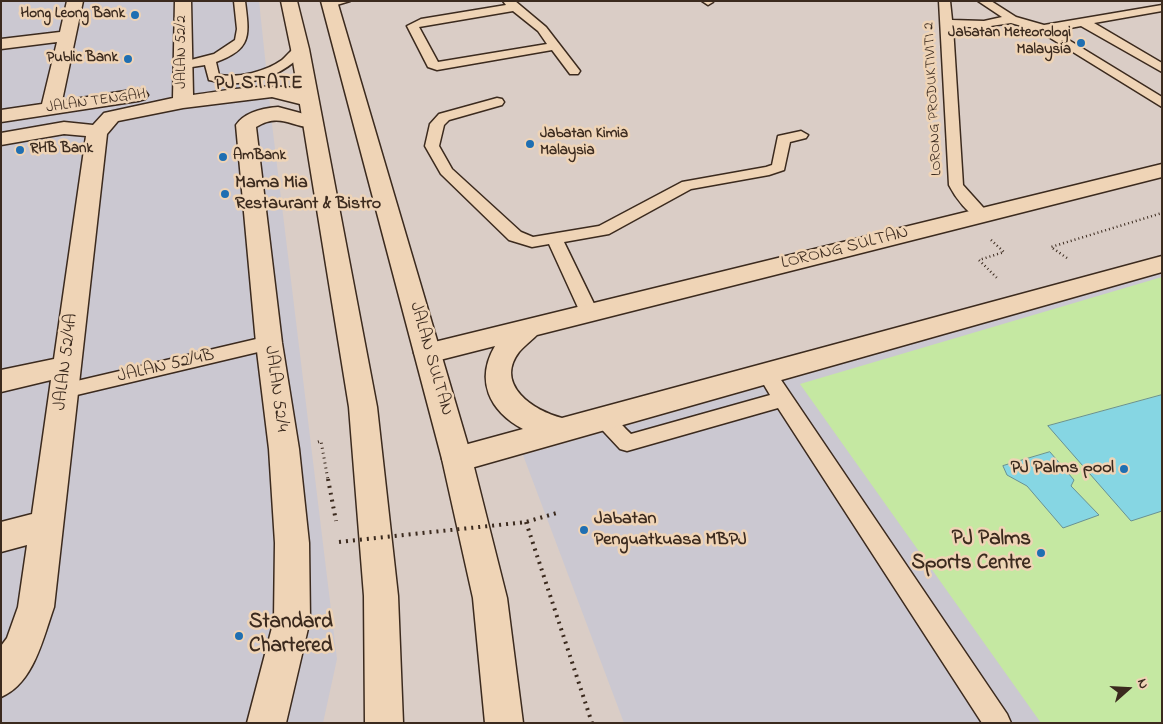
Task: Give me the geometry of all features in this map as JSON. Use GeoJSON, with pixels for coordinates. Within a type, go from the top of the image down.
{"type":"FeatureCollection","features":[{"type":"Feature","properties":{"kind":"street"},"geometry":{"type":"LineString","coordinates":[[51,108],[74,1]]}},
{"type":"Feature","properties":{"kind":"street","name":"JALAN 52/2"},"geometry":{"type":"LineString","coordinates":[[183,1],[183,102]]}},
{"type":"Feature","properties":{"kind":"street"},"geometry":{"type":"LineString","coordinates":[[289,1],[300,49],[363,407],[381,596],[384,723]]}},
{"type":"Feature","properties":{"kind":"street","name":"JALAN SULTAN"},"geometry":{"type":"LineString","coordinates":[[335,2],[457,459],[490,598],[504,723]]}},
{"type":"Feature","properties":{"kind":"street"},"geometry":{"type":"LineString","coordinates":[[1,44],[67,36]]}},
{"type":"Feature","properties":{"kind":"street","name":"JALAN TENGAH"},"geometry":{"type":"LineString","coordinates":[[1,116],[149,93],[183,102],[272,91],[292,94],[310,111]]}},
{"type":"Feature","properties":{"kind":"street"},"geometry":{"type":"LineString","coordinates":[[1,139],[69,128],[89,128],[96,133],[111,117],[183,102]]}},
{"type":"Feature","properties":{"kind":"street","name":"JALAN 52/4"},"geometry":{"type":"LineString","coordinates":[[266,723],[292,620],[292,543],[284,449],[268,343],[246,125],[258,116],[271,112],[287,114],[310,111]]}},
{"type":"Feature","properties":{"kind":"street","name":"JALAN 52/4A"},"geometry":{"type":"LineString","coordinates":[[1,678],[21,649],[36,607],[96,133]]}},
{"type":"Feature","properties":{"kind":"street","name":"LORONG SULTAN"},"geometry":{"type":"LineString","coordinates":[[428,353],[1162,170]]}},
{"type":"Feature","properties":{"kind":"street","name":"LORONG SULTAN"},"geometry":{"type":"LineString","coordinates":[[457,459],[1162,264]]}},
{"type":"Feature","properties":{"kind":"street","name":"LORONG SULTAN"},"geometry":{"type":"LineString","coordinates":[[528,329],[513,340],[502,354],[498,371],[499,387],[508,403],[523,417],[535,423],[562,430]]}},
{"type":"Feature","properties":{"kind":"street"},"geometry":{"type":"LineString","coordinates":[[1,381],[65,379]]}},
{"type":"Feature","properties":{"kind":"street"},"geometry":{"type":"LineString","coordinates":[[1,537],[46,525]]}},
{"type":"Feature","properties":{"kind":"lane","name":"JALAN 52/2"},"geometry":{"type":"LineString","coordinates":[[239,1],[243,34],[239,42],[210,62],[213,77],[219,79],[237,78],[269,72],[280,67],[300,49]]}},
{"type":"Feature","properties":{"kind":"lane","name":"LORONG PRODUKTIVITI 2"},"geometry":{"type":"LineString","coordinates":[[944,1],[947,23],[956,185],[960,192],[982,215]]}},
{"type":"Feature","properties":{"kind":"lane"},"geometry":{"type":"LineString","coordinates":[[983,1],[1012,19],[1043,29],[1162,103]]}},
{"type":"Feature","properties":{"kind":"lane"},"geometry":{"type":"LineString","coordinates":[[1149,1],[1162,8]]}},
{"type":"Feature","properties":{"kind":"lane"},"geometry":{"type":"LineString","coordinates":[[557,46],[437,66],[432,64],[413,26],[420,22],[512,4],[542,29],[557,46],[574,71]]}},
{"type":"Feature","properties":{"kind":"lane"},"geometry":{"type":"LineString","coordinates":[[1043,29],[1162,8]]}},
{"type":"Feature","properties":{"kind":"lane"},"geometry":{"type":"LineString","coordinates":[[947,23],[984,24],[1012,19]]}},
{"type":"Feature","properties":{"kind":"lane"},"geometry":{"type":"LineString","coordinates":[[1084,22],[1162,68]]}},
{"type":"Feature","properties":{"kind":"lane"},"geometry":{"type":"LineString","coordinates":[[183,66],[210,62]]}},
{"type":"Feature","properties":{"kind":"lane"},"geometry":{"type":"LineString","coordinates":[[497,102],[444,117],[437,124],[432,146],[446,171],[515,236],[532,242],[603,230],[687,185],[769,171],[779,167],[783,139],[801,135]]}},
{"type":"Feature","properties":{"kind":"lane"},"geometry":{"type":"LineString","coordinates":[[555,239],[589,312]]}},
{"type":"Feature","properties":{"kind":"lane","name":"JALAN 52/4B"},"geometry":{"type":"LineString","coordinates":[[65,379],[268,343]]}},
{"type":"Feature","properties":{"kind":"lane"},"geometry":{"type":"LineString","coordinates":[[766,373],[998,723]]}},
{"type":"Feature","properties":{"kind":"lane"},"geometry":{"type":"LineString","coordinates":[[602,419],[627,443],[782,399]]}},
{"type":"Feature","properties":{"kind":"path"},"geometry":{"type":"LineString","coordinates":[[1067,258],[1052,247],[1162,213]]}},
{"type":"Feature","properties":{"kind":"path"},"geometry":{"type":"LineString","coordinates":[[982,215],[990,223],[977,225],[1004,252],[979,260],[997,278]]}},
{"type":"Feature","properties":{"kind":"path"},"geometry":{"type":"LineString","coordinates":[[321,441],[336,523]]}},
{"type":"Feature","properties":{"kind":"path"},"geometry":{"type":"LineString","coordinates":[[338,532],[339,542],[526,522],[560,512]]}},
{"type":"Feature","properties":{"kind":"path"},"geometry":{"type":"LineString","coordinates":[[526,522],[592,723]]}},
{"type":"Feature","properties":{"kind":"path"},"geometry":{"type":"LineString","coordinates":[[348,537],[348,546]]}},
{"type":"Feature","properties":{"kind":"shaded area"},"geometry":{"type":"Polygon","coordinates":[[[1,1],[259,1],[272,124],[337,659],[323,723],[1,723],[1,1]]]}},
{"type":"Feature","properties":{"kind":"shaded area"},"geometry":{"type":"Polygon","coordinates":[[[1162,273],[1162,723],[624,723],[523,455],[1162,273]]]}},
{"type":"Feature","properties":{"kind":"green space","name":"PJ Palms Sports Centre"},"geometry":{"type":"Polygon","coordinates":[[[1162,277],[1162,723],[1041,723],[800,384],[1162,277]]]}},
{"type":"Feature","properties":{"kind":"water","name":"PJ Palms pool"},"geometry":{"type":"Polygon","coordinates":[[[1162,395],[1162,511],[1131,521],[1048,426],[1162,395]]]}},
{"type":"Feature","properties":{"kind":"water"},"geometry":{"type":"Polygon","coordinates":[[[1050,452],[1074,480],[1071,486],[1099,515],[1063,528],[1027,486],[1007,475],[1003,466],[1050,452]]]}},
{"type":"Feature","properties":{"kind":"place","name":"Hong Leong Bank"},"geometry":{"type":"Point","coordinates":[135,15]}},
{"type":"Feature","properties":{"kind":"place","name":"Jabatan Meteorologi Malaysia"},"geometry":{"type":"Point","coordinates":[1081,43]}},
{"type":"Feature","properties":{"kind":"place","name":"Public Bank"},"geometry":{"type":"Point","coordinates":[128,59]}},
{"type":"Feature","properties":{"kind":"place","name":"Jabatan Kimia Malaysia"},"geometry":{"type":"Point","coordinates":[530,144]}},
{"type":"Feature","properties":{"kind":"place","name":"RHB Bank"},"geometry":{"type":"Point","coordinates":[20,150]}},
{"type":"Feature","properties":{"kind":"place","name":"AmBank"},"geometry":{"type":"Point","coordinates":[223,157]}},
{"type":"Feature","properties":{"kind":"place","name":"Mama Mia Restaurant & Bistro"},"geometry":{"type":"Point","coordinates":[225,194]}},
{"type":"Feature","properties":{"kind":"place","name":"PJ Palms pool"},"geometry":{"type":"Point","coordinates":[1124,469]}},
{"type":"Feature","properties":{"kind":"place","name":"Jabatan Penguatkuasa MBPJ"},"geometry":{"type":"Point","coordinates":[584,530]}},
{"type":"Feature","properties":{"kind":"place","name":"PJ Palms Sports Centre"},"geometry":{"type":"Point","coordinates":[1041,553]}},
{"type":"Feature","properties":{"kind":"place","name":"Standard Chartered"},"geometry":{"type":"Point","coordinates":[239,636]}},
{"type":"Feature","properties":{"kind":"district","name":"PJ STATE"},"geometry":{"type":"Point","coordinates":[259,85]}}]}
